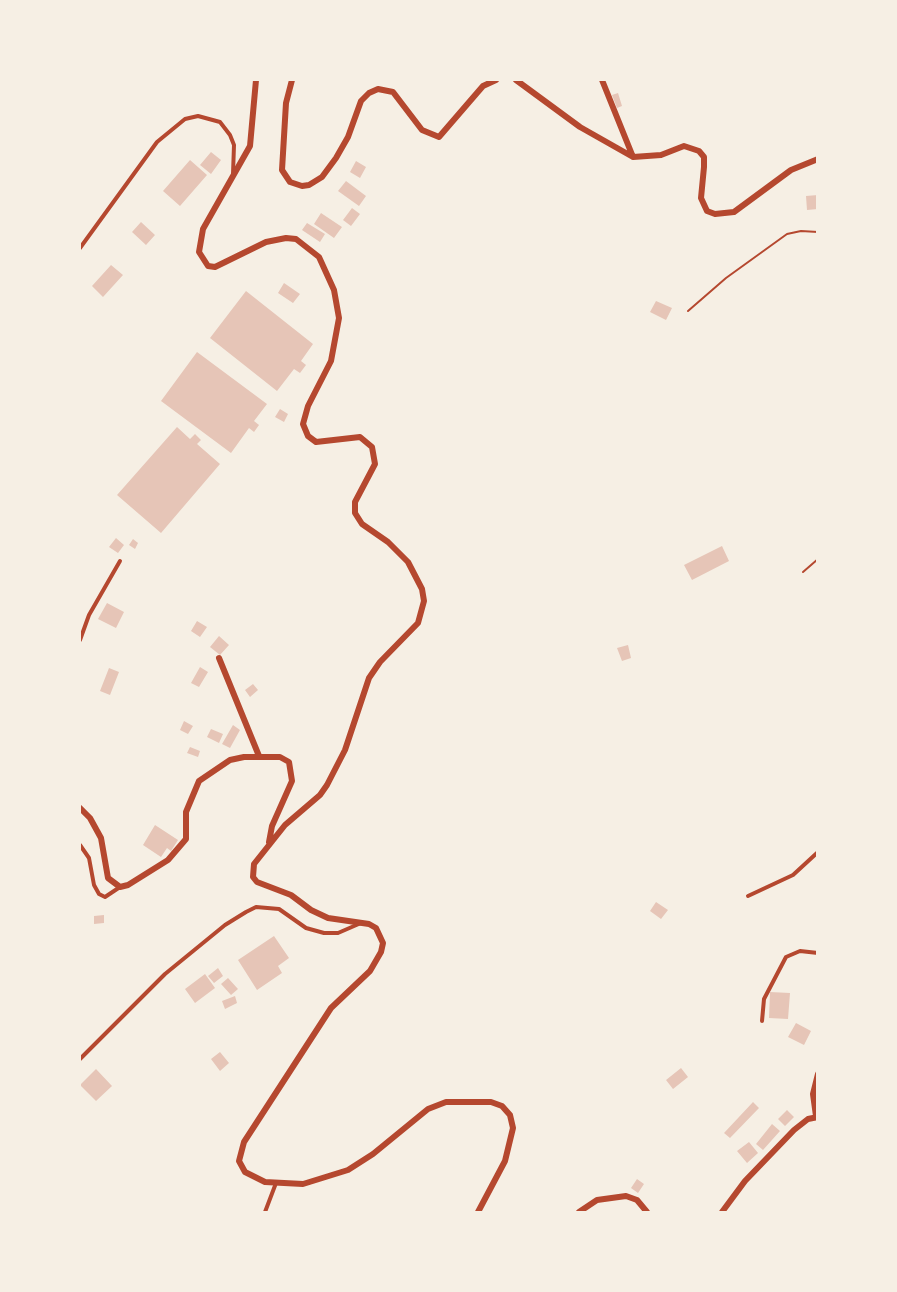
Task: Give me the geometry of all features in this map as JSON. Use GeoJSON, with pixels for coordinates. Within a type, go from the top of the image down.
{"type":"FeatureCollection","features":[{"type":"Feature","properties":{"kind":"street"},"geometry":{"type":"LineString","coordinates":[[256,80],[250,146],[203,229],[199,242],[202,260],[215,267],[266,242],[286,238],[296,239],[319,257],[334,290],[339,318],[331,361],[303,424],[308,436],[316,442],[360,437],[372,447],[375,464],[355,502],[355,513],[362,524],[388,542],[408,562],[416,574],[424,601],[418,623],[380,662],[369,678],[345,750],[327,785],[269,843],[254,864],[252,872],[257,882],[291,895],[318,914],[376,928],[383,942],[376,962],[331,1008],[241,1148],[239,1161],[245,1172],[265,1182],[303,1184],[348,1170],[373,1154],[428,1109],[446,1102],[491,1102],[502,1106],[510,1115],[513,1128],[504,1161],[478,1212]]}},
{"type":"Feature","properties":{"kind":"street"},"geometry":{"type":"LineString","coordinates":[[292,80],[286,102],[282,170],[290,182],[302,186],[309,185],[322,177],[336,158],[348,137],[361,101],[369,93],[378,89],[393,92],[422,130],[439,137],[483,86],[496,80]]}},
{"type":"Feature","properties":{"kind":"street"},"geometry":{"type":"LineString","coordinates":[[516,80],[580,127],[633,157],[661,154],[684,146],[699,151],[704,157],[701,198],[707,211],[724,215],[734,212],[791,170],[818,159]]}},
{"type":"Feature","properties":{"kind":"street"},"geometry":{"type":"LineString","coordinates":[[602,80],[633,157]]}},
{"type":"Feature","properties":{"kind":"street"},"geometry":{"type":"LineString","coordinates":[[219,658],[259,756]]}},
{"type":"Feature","properties":{"kind":"street"},"geometry":{"type":"LineString","coordinates":[[80,807],[90,818],[101,838],[108,878],[120,887],[128,885],[179,850],[186,839],[186,812],[199,782],[231,760],[259,756],[280,757],[289,762],[292,781],[272,826],[269,843]]}},
{"type":"Feature","properties":{"kind":"street"},"geometry":{"type":"LineString","coordinates":[[722,1212],[745,1181],[802,1122],[817,1117],[813,1094],[818,1074]]}},
{"type":"Feature","properties":{"kind":"street"},"geometry":{"type":"LineString","coordinates":[[579,1212],[597,1200],[626,1196],[637,1200],[647,1212]]}},
{"type":"Feature","properties":{"kind":"lane"},"geometry":{"type":"LineString","coordinates":[[80,248],[157,142],[185,119],[198,116],[212,118],[220,122],[230,135],[235,160],[231,183]]}},
{"type":"Feature","properties":{"kind":"lane"},"geometry":{"type":"LineString","coordinates":[[80,640],[89,615],[120,561]]}},
{"type":"Feature","properties":{"kind":"lane"},"geometry":{"type":"LineString","coordinates":[[80,845],[88,858],[94,885],[99,894],[105,897],[120,887]]}},
{"type":"Feature","properties":{"kind":"lane"},"geometry":{"type":"LineString","coordinates":[[748,896],[793,875],[818,852]]}},
{"type":"Feature","properties":{"kind":"lane"},"geometry":{"type":"LineString","coordinates":[[80,1059],[165,974],[225,925],[256,907],[279,909],[306,928],[324,933],[338,933],[361,923]]}},
{"type":"Feature","properties":{"kind":"lane"},"geometry":{"type":"LineString","coordinates":[[762,1021],[764,999],[786,957],[800,951],[818,953]]}},
{"type":"Feature","properties":{"kind":"lane"},"geometry":{"type":"LineString","coordinates":[[265,1212],[276,1183]]}},
{"type":"Feature","properties":{"kind":"path"},"geometry":{"type":"LineString","coordinates":[[688,311],[726,278],[787,234],[801,231],[818,232]]}},
{"type":"Feature","properties":{"kind":"path"},"geometry":{"type":"LineString","coordinates":[[804,572],[818,559]]}},
{"type":"Feature","properties":{"kind":"building"},"geometry":{"type":"Polygon","coordinates":[[[618,93],[622,106],[617,108],[612,95],[618,93]]]}},
{"type":"Feature","properties":{"kind":"building"},"geometry":{"type":"Polygon","coordinates":[[[211,152],[221,160],[211,174],[200,165],[211,152]]]}},
{"type":"Feature","properties":{"kind":"building"},"geometry":{"type":"Polygon","coordinates":[[[190,160],[207,175],[180,206],[163,191],[190,160]]]}},
{"type":"Feature","properties":{"kind":"building"},"geometry":{"type":"Polygon","coordinates":[[[356,161],[366,167],[360,178],[350,172],[356,161]]]}},
{"type":"Feature","properties":{"kind":"building"},"geometry":{"type":"Polygon","coordinates":[[[346,181],[366,196],[359,206],[338,191],[346,181]]]}},
{"type":"Feature","properties":{"kind":"building"},"geometry":{"type":"Polygon","coordinates":[[[818,195],[818,209],[807,210],[806,196],[818,195]]]}},
{"type":"Feature","properties":{"kind":"building"},"geometry":{"type":"Polygon","coordinates":[[[352,208],[360,214],[351,226],[343,220],[352,208]]]}},
{"type":"Feature","properties":{"kind":"building"},"geometry":{"type":"Polygon","coordinates":[[[321,213],[342,227],[334,238],[314,224],[321,213]]]}},
{"type":"Feature","properties":{"kind":"building"},"geometry":{"type":"Polygon","coordinates":[[[141,222],[155,235],[146,245],[132,232],[141,222]]]}},
{"type":"Feature","properties":{"kind":"building"},"geometry":{"type":"Polygon","coordinates":[[[307,223],[325,234],[320,242],[302,230],[307,223]]]}},
{"type":"Feature","properties":{"kind":"building"},"geometry":{"type":"Polygon","coordinates":[[[111,265],[123,275],[103,297],[92,286],[111,265]]]}},
{"type":"Feature","properties":{"kind":"building"},"geometry":{"type":"Polygon","coordinates":[[[284,283],[300,294],[293,303],[278,293],[284,283]]]}},
{"type":"Feature","properties":{"kind":"building"},"geometry":{"type":"Polygon","coordinates":[[[246,291],[313,344],[301,361],[306,365],[300,373],[294,369],[277,391],[210,338],[246,291]]]}},
{"type":"Feature","properties":{"kind":"building"},"geometry":{"type":"Polygon","coordinates":[[[656,301],[672,308],[666,320],[650,312],[656,301]]]}},
{"type":"Feature","properties":{"kind":"building"},"geometry":{"type":"Polygon","coordinates":[[[197,352],[267,404],[254,421],[259,425],[254,432],[249,428],[231,453],[161,401],[197,352]]]}},
{"type":"Feature","properties":{"kind":"building"},"geometry":{"type":"Polygon","coordinates":[[[280,409],[288,414],[284,422],[275,417],[280,409]]]}},
{"type":"Feature","properties":{"kind":"building"},"geometry":{"type":"Polygon","coordinates":[[[177,427],[190,439],[195,434],[201,440],[197,444],[220,464],[161,533],[117,495],[177,427]]]}},
{"type":"Feature","properties":{"kind":"building"},"geometry":{"type":"Polygon","coordinates":[[[116,538],[124,545],[118,553],[109,547],[116,538]]]}},
{"type":"Feature","properties":{"kind":"building"},"geometry":{"type":"Polygon","coordinates":[[[133,539],[138,543],[135,549],[129,545],[133,539]]]}},
{"type":"Feature","properties":{"kind":"building"},"geometry":{"type":"Polygon","coordinates":[[[722,546],[729,561],[692,580],[684,565],[722,546]]]}},
{"type":"Feature","properties":{"kind":"building"},"geometry":{"type":"Polygon","coordinates":[[[107,603],[124,612],[116,628],[98,619],[107,603]]]}},
{"type":"Feature","properties":{"kind":"building"},"geometry":{"type":"Polygon","coordinates":[[[197,621],[207,627],[200,637],[191,631],[197,621]]]}},
{"type":"Feature","properties":{"kind":"building"},"geometry":{"type":"Polygon","coordinates":[[[219,636],[229,645],[220,655],[210,647],[219,636]]]}},
{"type":"Feature","properties":{"kind":"building"},"geometry":{"type":"Polygon","coordinates":[[[628,645],[631,658],[622,661],[617,648],[628,645]]]}},
{"type":"Feature","properties":{"kind":"building"},"geometry":{"type":"Polygon","coordinates":[[[200,667],[208,672],[199,687],[191,683],[200,667]]]}},
{"type":"Feature","properties":{"kind":"building"},"geometry":{"type":"Polygon","coordinates":[[[109,668],[119,672],[110,695],[100,691],[109,668]]]}},
{"type":"Feature","properties":{"kind":"building"},"geometry":{"type":"Polygon","coordinates":[[[253,684],[258,690],[250,697],[245,690],[253,684]]]}},
{"type":"Feature","properties":{"kind":"building"},"geometry":{"type":"Polygon","coordinates":[[[184,721],[193,726],[188,734],[180,730],[184,721]]]}},
{"type":"Feature","properties":{"kind":"building"},"geometry":{"type":"Polygon","coordinates":[[[233,725],[240,730],[230,748],[222,744],[233,725]]]}},
{"type":"Feature","properties":{"kind":"building"},"geometry":{"type":"Polygon","coordinates":[[[211,729],[223,734],[219,743],[207,737],[211,729]]]}},
{"type":"Feature","properties":{"kind":"building"},"geometry":{"type":"Polygon","coordinates":[[[190,747],[200,751],[198,757],[187,753],[190,747]]]}},
{"type":"Feature","properties":{"kind":"building"},"geometry":{"type":"Polygon","coordinates":[[[155,825],[178,840],[171,851],[167,848],[161,857],[143,845],[155,825]]]}},
{"type":"Feature","properties":{"kind":"building"},"geometry":{"type":"Polygon","coordinates":[[[656,902],[668,910],[661,919],[650,911],[656,902]]]}},
{"type":"Feature","properties":{"kind":"building"},"geometry":{"type":"Polygon","coordinates":[[[104,915],[104,923],[94,924],[94,916],[104,915]]]}},
{"type":"Feature","properties":{"kind":"building"},"geometry":{"type":"Polygon","coordinates":[[[274,936],[289,958],[278,966],[282,973],[257,990],[238,960],[274,936]]]}},
{"type":"Feature","properties":{"kind":"building"},"geometry":{"type":"Polygon","coordinates":[[[218,968],[223,976],[214,983],[208,976],[218,968]]]}},
{"type":"Feature","properties":{"kind":"building"},"geometry":{"type":"Polygon","coordinates":[[[205,974],[215,988],[195,1003],[185,989],[205,974]]]}},
{"type":"Feature","properties":{"kind":"building"},"geometry":{"type":"Polygon","coordinates":[[[228,978],[238,989],[231,995],[221,984],[228,978]]]}},
{"type":"Feature","properties":{"kind":"building"},"geometry":{"type":"Polygon","coordinates":[[[770,992],[790,993],[788,1019],[769,1018],[770,992]]]}},
{"type":"Feature","properties":{"kind":"building"},"geometry":{"type":"Polygon","coordinates":[[[235,996],[237,1003],[225,1009],[222,1001],[235,996]]]}},
{"type":"Feature","properties":{"kind":"building"},"geometry":{"type":"Polygon","coordinates":[[[796,1023],[811,1031],[804,1045],[788,1037],[796,1023]]]}},
{"type":"Feature","properties":{"kind":"building"},"geometry":{"type":"Polygon","coordinates":[[[220,1052],[229,1063],[220,1071],[211,1059],[220,1052]]]}},
{"type":"Feature","properties":{"kind":"building"},"geometry":{"type":"Polygon","coordinates":[[[681,1068],[688,1077],[673,1089],[666,1080],[681,1068]]]}},
{"type":"Feature","properties":{"kind":"building"},"geometry":{"type":"Polygon","coordinates":[[[96,1069],[112,1086],[96,1101],[80,1085],[96,1069]]]}},
{"type":"Feature","properties":{"kind":"building"},"geometry":{"type":"Polygon","coordinates":[[[753,1102],[759,1108],[730,1138],[724,1133],[753,1102]]]}},
{"type":"Feature","properties":{"kind":"building"},"geometry":{"type":"Polygon","coordinates":[[[787,1110],[794,1117],[785,1126],[778,1119],[787,1110]]]}},
{"type":"Feature","properties":{"kind":"building"},"geometry":{"type":"Polygon","coordinates":[[[772,1124],[780,1131],[763,1150],[756,1144],[772,1124]]]}},
{"type":"Feature","properties":{"kind":"building"},"geometry":{"type":"Polygon","coordinates":[[[749,1142],[758,1153],[747,1163],[737,1151],[749,1142]]]}},
{"type":"Feature","properties":{"kind":"building"},"geometry":{"type":"Polygon","coordinates":[[[637,1179],[644,1184],[638,1193],[631,1188],[637,1179]]]}}]}
